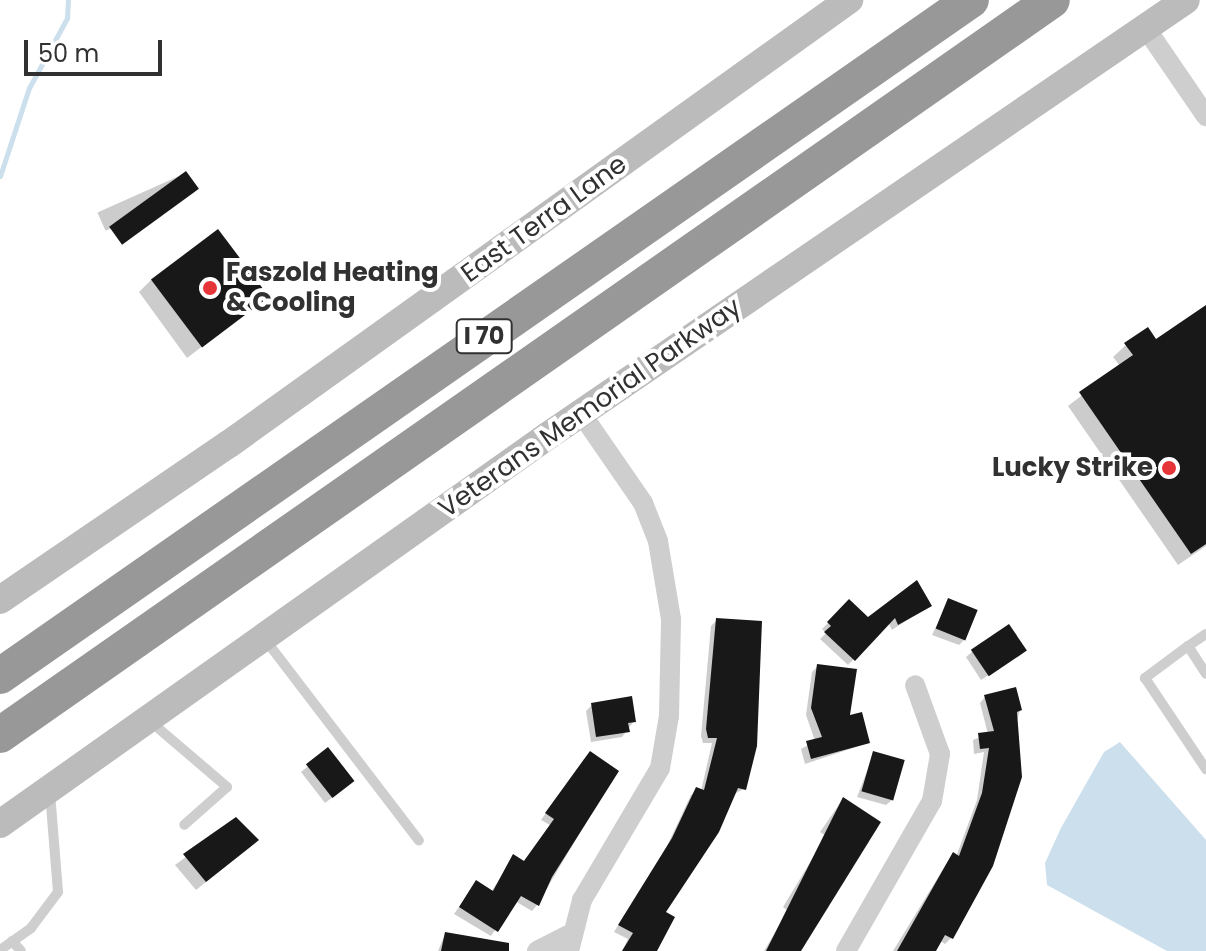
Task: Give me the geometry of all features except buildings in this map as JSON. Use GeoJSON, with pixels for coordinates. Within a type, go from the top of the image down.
{"type":"FeatureCollection","features":[{"type":"Feature","properties":{"kind":"highway","name":"I 70"},"geometry":{"type":"LineString","coordinates":[[0,676],[971,0]]}},
{"type":"Feature","properties":{"kind":"highway","name":"I 70"},"geometry":{"type":"LineString","coordinates":[[3,734],[1052,0]]}},
{"type":"Feature","properties":{"kind":"street","name":"East Terra Lane"},"geometry":{"type":"LineString","coordinates":[[0,600],[229,444],[849,0]]}},
{"type":"Feature","properties":{"kind":"street","name":"Veterans Memorial Parkway"},"geometry":{"type":"LineString","coordinates":[[0,824],[581,413],[1186,0]]}},
{"type":"Feature","properties":{"kind":"street"},"geometry":{"type":"LineString","coordinates":[[1145,27],[1206,116]]}},
{"type":"Feature","properties":{"kind":"street"},"geometry":{"type":"LineString","coordinates":[[537,951],[569,942],[582,900],[660,768],[669,688],[668,582],[658,541],[643,503],[581,413]]}},
{"type":"Feature","properties":{"kind":"street"},"geometry":{"type":"LineString","coordinates":[[846,951],[932,801],[940,754],[915,685]]}},
{"type":"Feature","properties":{"kind":"lane"},"geometry":{"type":"LineString","coordinates":[[1206,634],[1145,678],[1206,769]]}},
{"type":"Feature","properties":{"kind":"lane"},"geometry":{"type":"LineString","coordinates":[[263,636],[419,841]]}},
{"type":"Feature","properties":{"kind":"lane"},"geometry":{"type":"LineString","coordinates":[[1188,646],[1206,674]]}},
{"type":"Feature","properties":{"kind":"lane"},"geometry":{"type":"LineString","coordinates":[[147,718],[227,787],[184,825]]}},
{"type":"Feature","properties":{"kind":"lane"},"geometry":{"type":"LineString","coordinates":[[0,950],[31,928],[58,892],[50,787]]}},
{"type":"Feature","properties":{"kind":"lane"},"geometry":{"type":"LineString","coordinates":[[12,941],[21,951]]}},
{"type":"Feature","properties":{"kind":"water"},"geometry":{"type":"Polygon","coordinates":[[[1120,742],[1206,840],[1206,951],[1167,951],[1047,885],[1045,863],[1061,828],[1104,752],[1120,742]]]}},
{"type":"Feature","properties":{"kind":"waterway"},"geometry":{"type":"LineString","coordinates":[[0,176],[29,88],[67,18],[68,0]]}},
{"type":"Feature","properties":{"kind":"place","name":"Faszold Heating & Cooling"},"geometry":{"type":"Point","coordinates":[210,288]}},
{"type":"Feature","properties":{"kind":"place","name":"Lucky Strike"},"geometry":{"type":"Point","coordinates":[1169,468]}}]}
